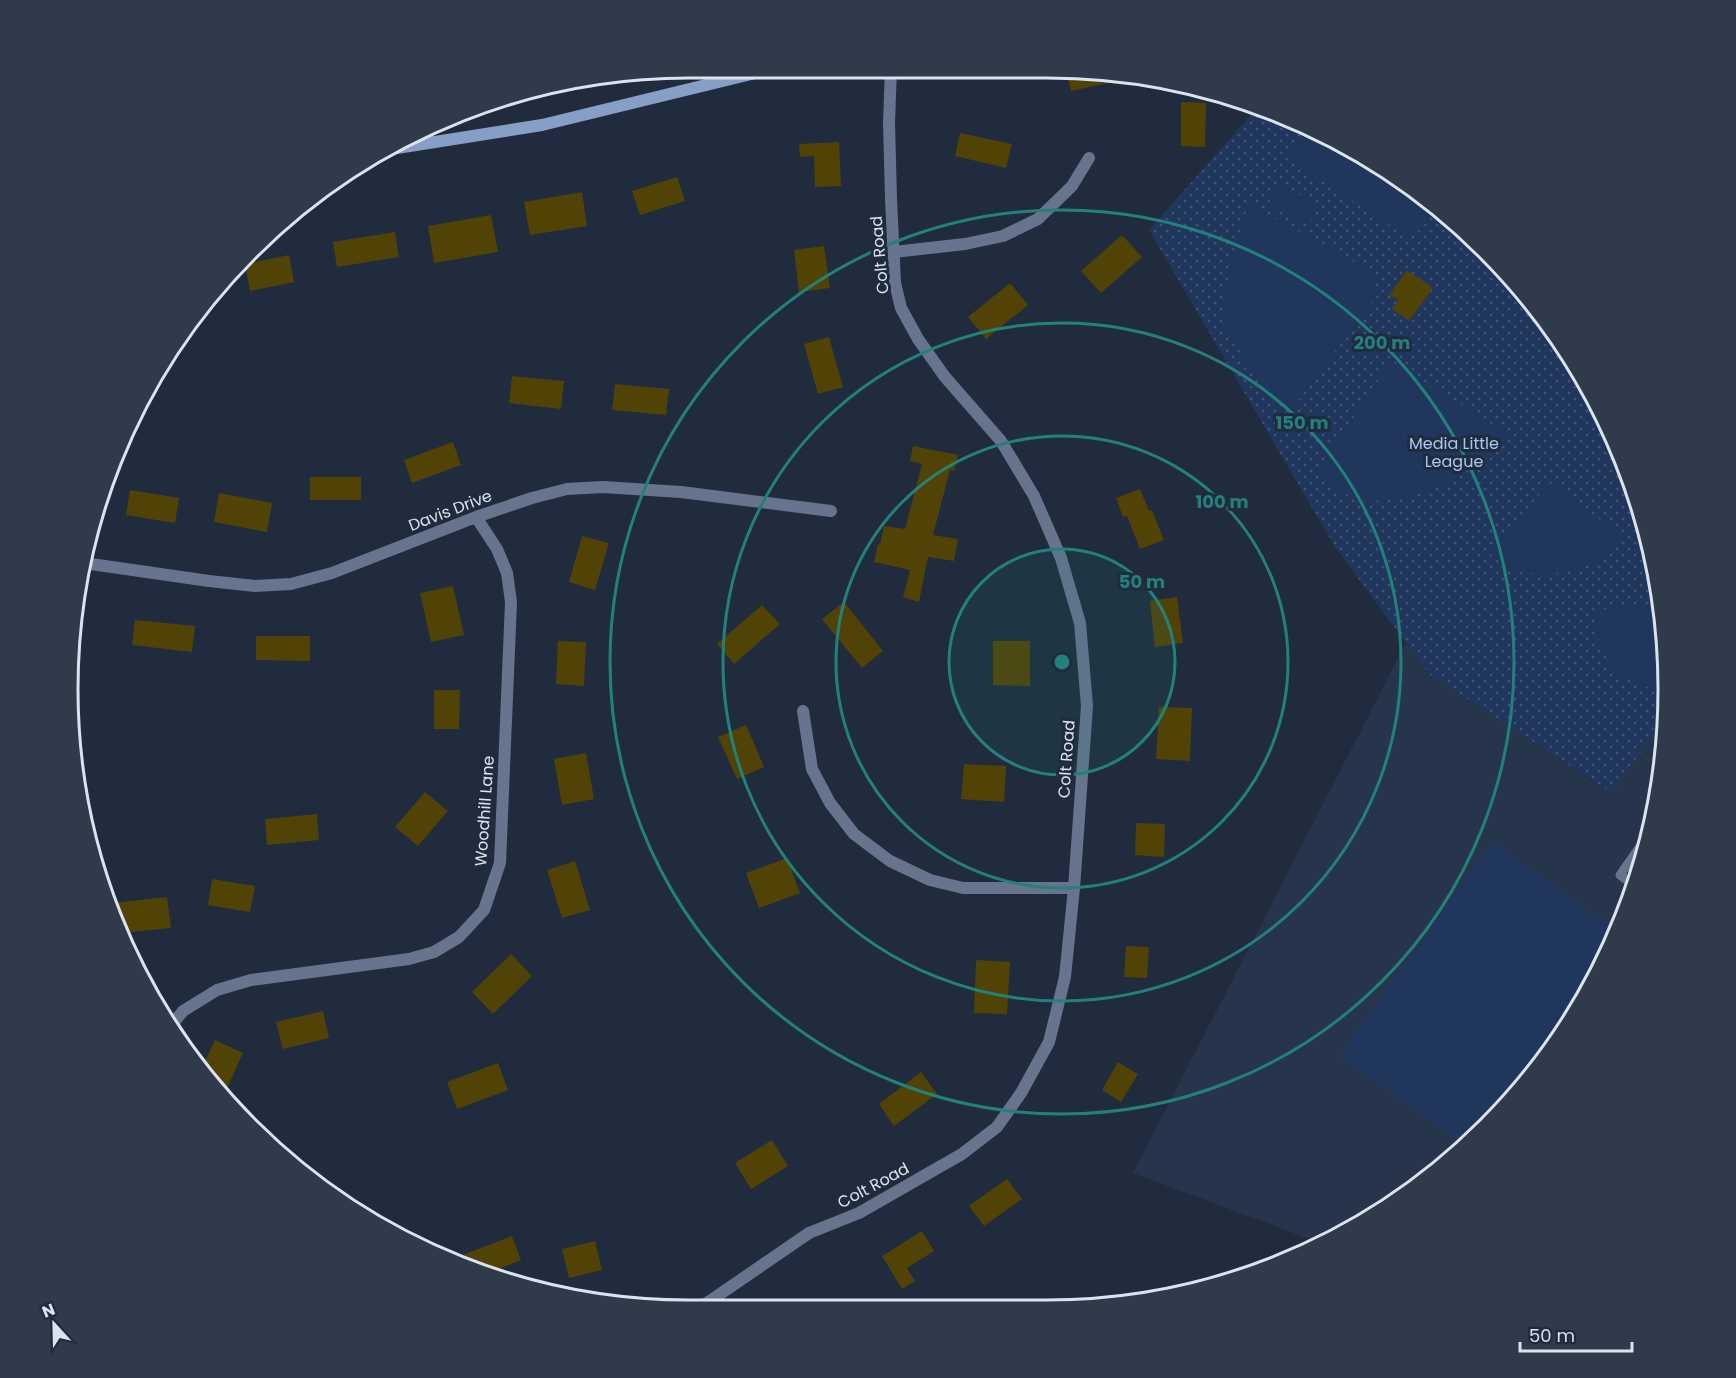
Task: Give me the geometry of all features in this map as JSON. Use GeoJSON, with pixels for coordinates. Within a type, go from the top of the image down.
{"type":"FeatureCollection","features":[{"type":"Feature","properties":{"kind":"main road"},"geometry":{"type":"LineString","coordinates":[[410,146],[542,125],[735,78]]}},
{"type":"Feature","properties":{"kind":"street","name":"Colt Road"},"geometry":{"type":"LineString","coordinates":[[711,1300],[809,1233],[859,1214],[962,1154],[997,1127],[1021,1093],[1049,1042],[1065,977],[1087,706],[1080,623],[1061,558],[1034,496],[1001,441],[945,377],[918,339],[901,308],[895,283],[889,123],[891,78]]}},
{"type":"Feature","properties":{"kind":"street"},"geometry":{"type":"LineString","coordinates":[[894,252],[965,244],[1003,236],[1038,219],[1072,186],[1089,158]]}},
{"type":"Feature","properties":{"kind":"street","name":"Davis Drive"},"geometry":{"type":"LineString","coordinates":[[91,564],[255,586],[291,584],[332,573],[476,518],[532,498],[567,489],[603,487],[681,492],[831,511]]}},
{"type":"Feature","properties":{"kind":"street","name":"Woodhill Lane"},"geometry":{"type":"LineString","coordinates":[[176,1020],[183,1011],[217,990],[251,980],[409,959],[434,952],[459,937],[484,910],[500,863],[511,602],[507,573],[497,549],[476,518]]}},
{"type":"Feature","properties":{"kind":"street"},"geometry":{"type":"LineString","coordinates":[[802,711],[812,769],[830,803],[854,834],[890,861],[930,880],[963,888],[1074,888]]}},
{"type":"Feature","properties":{"kind":"lane"},"geometry":{"type":"LineString","coordinates":[[1627,880],[1620,874],[1635,852]]}},
{"type":"Feature","properties":{"kind":"shaded area"},"geometry":{"type":"Polygon","coordinates":[[[1406,643],[1429,674],[1609,792],[1657,732],[1653,769],[1637,847],[1626,885],[1595,959],[1555,1028],[1532,1061],[1479,1121],[1450,1148],[1386,1197],[1311,1240],[1133,1173],[1406,643]]]}},
{"type":"Feature","properties":{"kind":"green space","name":"Media Little League"},"geometry":{"type":"Polygon","coordinates":[[[1252,114],[1317,141],[1386,181],[1419,204],[1479,257],[1532,317],[1576,384],[1611,455],[1626,493],[1637,531],[1653,609],[1657,649],[1657,732],[1610,792],[1429,674],[1335,547],[1149,230],[1252,114]]]}},
{"type":"Feature","properties":{"kind":"green space"},"geometry":{"type":"Polygon","coordinates":[[[1305,136],[1386,181],[1431,214],[1421,230],[1405,235],[1287,158],[1305,136]]]}},
{"type":"Feature","properties":{"kind":"green space"},"geometry":{"type":"Polygon","coordinates":[[[1278,184],[1319,205],[1308,225],[1268,205],[1278,184]]]}},
{"type":"Feature","properties":{"kind":"green space"},"geometry":{"type":"Polygon","coordinates":[[[1249,205],[1343,254],[1371,274],[1377,296],[1289,412],[1260,385],[1228,331],[1222,316],[1231,264],[1249,205]]]}},
{"type":"Feature","properties":{"kind":"green space"},"geometry":{"type":"Polygon","coordinates":[[[1391,361],[1506,433],[1496,450],[1460,476],[1427,492],[1367,502],[1343,493],[1316,473],[1391,361]]]}},
{"type":"Feature","properties":{"kind":"green space"},"geometry":{"type":"Polygon","coordinates":[[[1555,483],[1622,538],[1592,564],[1549,575],[1514,571],[1490,554],[1548,484],[1555,483]]]}},
{"type":"Feature","properties":{"kind":"green space"},"geometry":{"type":"Polygon","coordinates":[[[1652,605],[1657,649],[1658,691],[1615,673],[1597,636],[1596,610],[1652,605]]]}},
{"type":"Feature","properties":{"kind":"green space"},"geometry":{"type":"Polygon","coordinates":[[[1492,842],[1610,925],[1576,994],[1532,1061],[1506,1092],[1458,1140],[1339,1056],[1492,842]]]}},
{"type":"Feature","properties":{"kind":"building"},"geometry":{"type":"Polygon","coordinates":[[[1068,79],[1114,82],[1071,91],[1068,79]]]}},
{"type":"Feature","properties":{"kind":"building"},"geometry":{"type":"Polygon","coordinates":[[[1181,102],[1206,103],[1205,147],[1181,146],[1181,102]]]}},
{"type":"Feature","properties":{"kind":"building"},"geometry":{"type":"Polygon","coordinates":[[[960,133],[1012,144],[1006,168],[955,156],[960,133]]]}},
{"type":"Feature","properties":{"kind":"building"},"geometry":{"type":"Polygon","coordinates":[[[839,142],[841,186],[815,187],[814,156],[800,157],[799,144],[839,142]]]}},
{"type":"Feature","properties":{"kind":"building"},"geometry":{"type":"Polygon","coordinates":[[[677,177],[685,201],[640,215],[632,191],[677,177]]]}},
{"type":"Feature","properties":{"kind":"building"},"geometry":{"type":"Polygon","coordinates":[[[582,192],[587,226],[530,235],[524,202],[582,192]]]}},
{"type":"Feature","properties":{"kind":"building"},"geometry":{"type":"Polygon","coordinates":[[[491,215],[498,252],[434,263],[428,226],[491,215]]]}},
{"type":"Feature","properties":{"kind":"building"},"geometry":{"type":"Polygon","coordinates":[[[395,232],[399,257],[337,267],[333,242],[395,232]]]}},
{"type":"Feature","properties":{"kind":"building"},"geometry":{"type":"Polygon","coordinates":[[[1122,235],[1142,257],[1101,293],[1081,271],[1122,235]]]}},
{"type":"Feature","properties":{"kind":"building"},"geometry":{"type":"Polygon","coordinates":[[[824,246],[830,288],[799,292],[794,250],[824,246]]]}},
{"type":"Feature","properties":{"kind":"building"},"geometry":{"type":"Polygon","coordinates":[[[289,255],[294,282],[250,291],[246,269],[252,263],[289,255]]]}},
{"type":"Feature","properties":{"kind":"building"},"geometry":{"type":"Polygon","coordinates":[[[1407,270],[1433,288],[1409,321],[1392,309],[1398,300],[1389,295],[1407,270]]]}},
{"type":"Feature","properties":{"kind":"building"},"geometry":{"type":"Polygon","coordinates":[[[1010,283],[1028,305],[986,339],[968,317],[1010,283]]]}},
{"type":"Feature","properties":{"kind":"building"},"geometry":{"type":"Polygon","coordinates":[[[829,337],[843,387],[818,394],[804,344],[829,337]]]}},
{"type":"Feature","properties":{"kind":"building"},"geometry":{"type":"Polygon","coordinates":[[[512,376],[564,381],[561,409],[509,403],[512,376]]]}},
{"type":"Feature","properties":{"kind":"building"},"geometry":{"type":"Polygon","coordinates":[[[615,384],[669,389],[666,415],[612,410],[615,384]]]}},
{"type":"Feature","properties":{"kind":"building"},"geometry":{"type":"Polygon","coordinates":[[[453,442],[461,465],[412,483],[404,460],[453,442]]]}},
{"type":"Feature","properties":{"kind":"building"},"geometry":{"type":"Polygon","coordinates":[[[913,446],[958,455],[954,471],[950,470],[933,535],[958,539],[954,561],[928,557],[919,602],[903,597],[910,570],[874,562],[884,526],[905,529],[922,464],[910,461],[913,446]]]}},
{"type":"Feature","properties":{"kind":"building"},"geometry":{"type":"Polygon","coordinates":[[[310,477],[361,477],[361,500],[310,500],[310,477]]]}},
{"type":"Feature","properties":{"kind":"building"},"geometry":{"type":"Polygon","coordinates":[[[1140,489],[1149,511],[1152,510],[1164,540],[1140,549],[1127,516],[1123,517],[1116,498],[1140,489]]]}},
{"type":"Feature","properties":{"kind":"building"},"geometry":{"type":"Polygon","coordinates":[[[130,490],[179,498],[175,523],[126,515],[130,490]]]}},
{"type":"Feature","properties":{"kind":"building"},"geometry":{"type":"Polygon","coordinates":[[[219,493],[272,503],[267,532],[214,522],[219,493]]]}},
{"type":"Feature","properties":{"kind":"building"},"geometry":{"type":"Polygon","coordinates":[[[582,536],[609,543],[595,590],[569,582],[582,536]]]}},
{"type":"Feature","properties":{"kind":"building"},"geometry":{"type":"Polygon","coordinates":[[[453,586],[464,635],[431,642],[420,593],[453,586]]]}},
{"type":"Feature","properties":{"kind":"building"},"geometry":{"type":"Polygon","coordinates":[[[1177,597],[1183,643],[1155,647],[1150,601],[1177,597]]]}},
{"type":"Feature","properties":{"kind":"building"},"geometry":{"type":"Polygon","coordinates":[[[844,602],[883,651],[862,668],[822,619],[844,602]]]}},
{"type":"Feature","properties":{"kind":"building"},"geometry":{"type":"Polygon","coordinates":[[[762,605],[780,624],[734,664],[717,644],[762,605]]]}},
{"type":"Feature","properties":{"kind":"building"},"geometry":{"type":"Polygon","coordinates":[[[135,620],[195,626],[192,652],[132,645],[135,620]]]}},
{"type":"Feature","properties":{"kind":"building"},"geometry":{"type":"Polygon","coordinates":[[[256,636],[310,636],[310,661],[256,660],[256,636]]]}},
{"type":"Feature","properties":{"kind":"building"},"geometry":{"type":"Polygon","coordinates":[[[558,641],[586,642],[584,686],[556,684],[558,641]]]}},
{"type":"Feature","properties":{"kind":"building"},"geometry":{"type":"Polygon","coordinates":[[[993,641],[1030,641],[1030,686],[993,685],[993,641]]]}},
{"type":"Feature","properties":{"kind":"building"},"geometry":{"type":"Polygon","coordinates":[[[434,690],[460,690],[459,729],[434,729],[434,690]]]}},
{"type":"Feature","properties":{"kind":"building"},"geometry":{"type":"Polygon","coordinates":[[[1159,707],[1192,708],[1190,761],[1156,759],[1159,707]]]}},
{"type":"Feature","properties":{"kind":"building"},"geometry":{"type":"Polygon","coordinates":[[[746,725],[764,767],[737,779],[718,737],[746,725]]]}},
{"type":"Feature","properties":{"kind":"building"},"geometry":{"type":"Polygon","coordinates":[[[586,753],[594,799],[562,805],[554,759],[586,753]]]}},
{"type":"Feature","properties":{"kind":"building"},"geometry":{"type":"Polygon","coordinates":[[[964,764],[1006,766],[1004,802],[961,799],[964,764]]]}},
{"type":"Feature","properties":{"kind":"building"},"geometry":{"type":"Polygon","coordinates":[[[425,792],[448,811],[418,846],[395,827],[425,792]]]}},
{"type":"Feature","properties":{"kind":"building"},"geometry":{"type":"Polygon","coordinates":[[[317,814],[319,840],[267,845],[265,819],[317,814]]]}},
{"type":"Feature","properties":{"kind":"building"},"geometry":{"type":"Polygon","coordinates":[[[1136,823],[1165,824],[1164,857],[1135,855],[1136,823]]]}},
{"type":"Feature","properties":{"kind":"building"},"geometry":{"type":"Polygon","coordinates":[[[787,858],[800,893],[759,908],[746,873],[787,858]]]}},
{"type":"Feature","properties":{"kind":"building"},"geometry":{"type":"Polygon","coordinates":[[[575,861],[590,910],[562,918],[547,870],[575,861]]]}},
{"type":"Feature","properties":{"kind":"building"},"geometry":{"type":"Polygon","coordinates":[[[212,879],[255,886],[250,912],[208,905],[212,879]]]}},
{"type":"Feature","properties":{"kind":"building"},"geometry":{"type":"Polygon","coordinates":[[[167,897],[171,928],[129,932],[117,903],[167,897]]]}},
{"type":"Feature","properties":{"kind":"building"},"geometry":{"type":"Polygon","coordinates":[[[1126,946],[1149,947],[1147,978],[1124,977],[1126,946]]]}},
{"type":"Feature","properties":{"kind":"building"},"geometry":{"type":"Polygon","coordinates":[[[511,954],[532,976],[493,1014],[472,992],[511,954]]]}},
{"type":"Feature","properties":{"kind":"building"},"geometry":{"type":"Polygon","coordinates":[[[976,960],[1010,962],[1007,1014],[974,1013],[976,960]]]}},
{"type":"Feature","properties":{"kind":"building"},"geometry":{"type":"Polygon","coordinates":[[[323,1011],[329,1038],[283,1049],[276,1022],[323,1011]]]}},
{"type":"Feature","properties":{"kind":"building"},"geometry":{"type":"Polygon","coordinates":[[[215,1040],[243,1053],[227,1088],[205,1062],[215,1040]]]}},
{"type":"Feature","properties":{"kind":"building"},"geometry":{"type":"Polygon","coordinates":[[[1118,1062],[1138,1074],[1121,1102],[1102,1090],[1118,1062]]]}},
{"type":"Feature","properties":{"kind":"building"},"geometry":{"type":"Polygon","coordinates":[[[498,1063],[508,1090],[457,1109],[447,1082],[498,1063]]]}},
{"type":"Feature","properties":{"kind":"building"},"geometry":{"type":"Polygon","coordinates":[[[921,1072],[937,1094],[894,1126],[879,1104],[921,1072]]]}},
{"type":"Feature","properties":{"kind":"building"},"geometry":{"type":"Polygon","coordinates":[[[772,1140],[788,1166],[751,1189],[735,1163],[772,1140]]]}},
{"type":"Feature","properties":{"kind":"building"},"geometry":{"type":"Polygon","coordinates":[[[1007,1179],[1022,1199],[984,1226],[969,1206],[1007,1179]]]}},
{"type":"Feature","properties":{"kind":"building"},"geometry":{"type":"Polygon","coordinates":[[[922,1231],[934,1251],[907,1268],[915,1281],[902,1289],[882,1256],[922,1231]]]}},
{"type":"Feature","properties":{"kind":"building"},"geometry":{"type":"Polygon","coordinates":[[[512,1236],[521,1260],[498,1269],[461,1255],[512,1236]]]}},
{"type":"Feature","properties":{"kind":"building"},"geometry":{"type":"Polygon","coordinates":[[[595,1241],[602,1270],[569,1278],[562,1249],[595,1241]]]}}]}
